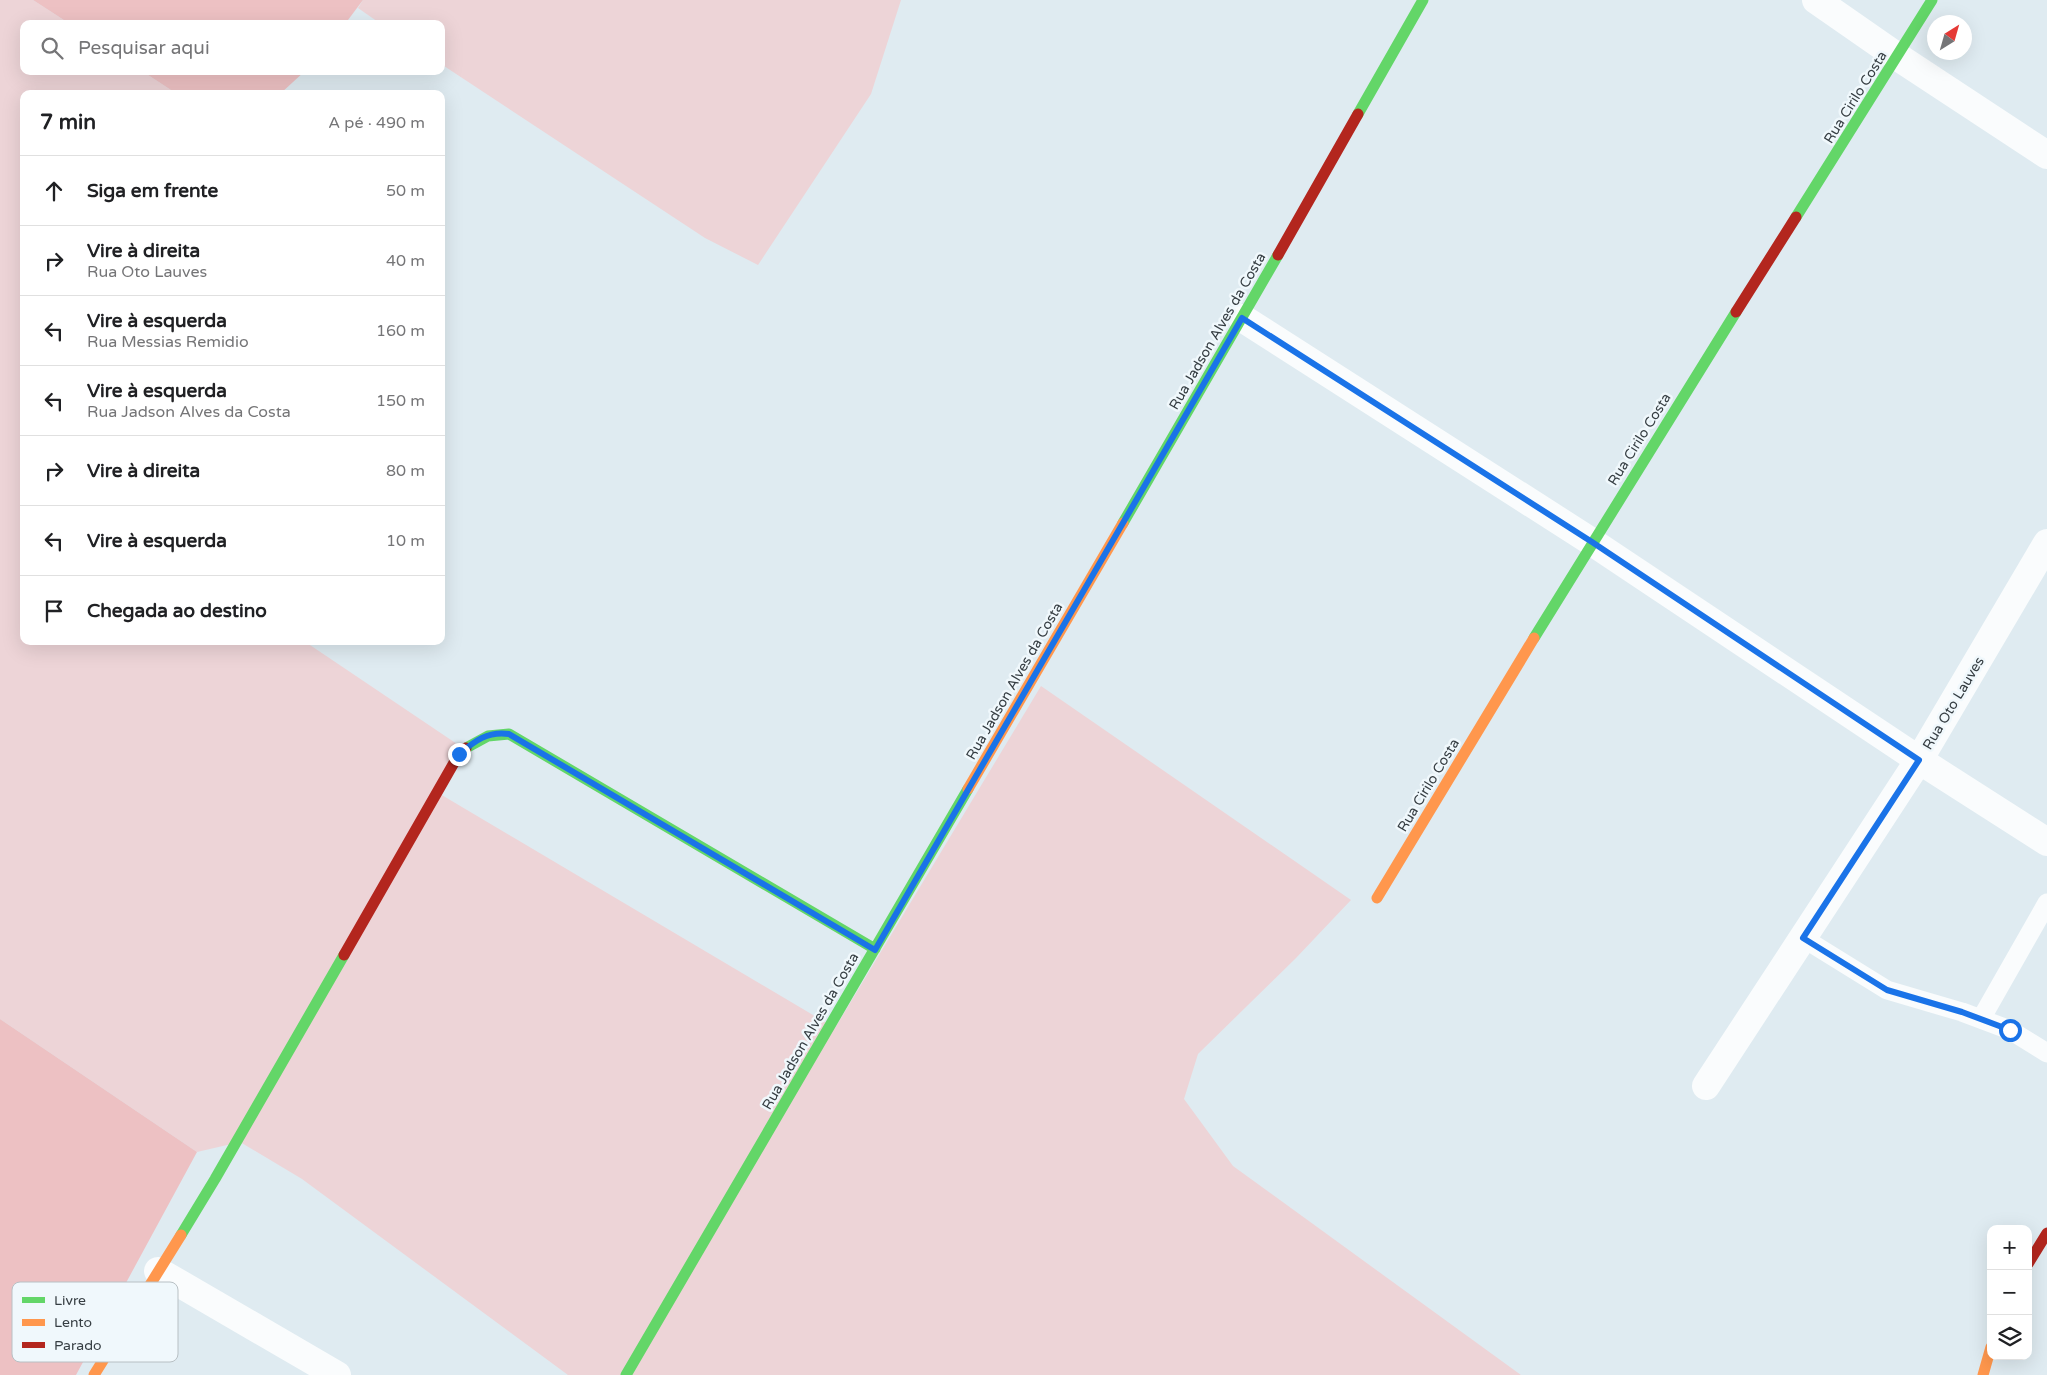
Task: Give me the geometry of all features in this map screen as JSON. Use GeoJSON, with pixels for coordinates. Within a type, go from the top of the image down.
{"type":"FeatureCollection","features":[{"type":"Feature","properties":{"kind":"street","name":"Rua Jadson Alves da Costa"},"geometry":{"type":"LineString","coordinates":[[626,1375],[1242,318],[1423,0]]}},
{"type":"Feature","properties":{"kind":"street"},"geometry":{"type":"LineString","coordinates":[[1816,0],[1898,57],[2047,155]]}},
{"type":"Feature","properties":{"kind":"street","name":"Rua Cirilo Costa"},"geometry":{"type":"LineString","coordinates":[[1377,898],[1592,542],[1932,0]]}},
{"type":"Feature","properties":{"kind":"street"},"geometry":{"type":"LineString","coordinates":[[1242,318],[1592,542],[1919,760],[2047,842]]}},
{"type":"Feature","properties":{"kind":"street","name":"Rua Oto Lauves"},"geometry":{"type":"LineString","coordinates":[[1706,1086],[1919,760],[2047,543]]}},
{"type":"Feature","properties":{"kind":"street"},"geometry":{"type":"LineString","coordinates":[[151,1282],[216,1179],[459,754],[487,734],[509,734],[875,950]]}},
{"type":"Feature","properties":{"kind":"street"},"geometry":{"type":"LineString","coordinates":[[2032,1257],[2047,1233]]}},
{"type":"Feature","properties":{"kind":"street"},"geometry":{"type":"LineString","coordinates":[[158,1271],[177,1282]]}},
{"type":"Feature","properties":{"kind":"street"},"geometry":{"type":"LineString","coordinates":[[178,1283],[337,1375]]}},
{"type":"Feature","properties":{"kind":"street"},"geometry":{"type":"LineString","coordinates":[[1983,1375],[1987,1360]]}},
{"type":"Feature","properties":{"kind":"street"},"geometry":{"type":"LineString","coordinates":[[94,1375],[102,1362]]}},
{"type":"Feature","properties":{"kind":"lane"},"geometry":{"type":"LineString","coordinates":[[1981,1019],[2047,903]]}},
{"type":"Feature","properties":{"kind":"lane"},"geometry":{"type":"LineString","coordinates":[[1803,938],[1887,990],[2010,1030],[2047,1053]]}},
{"type":"Feature","properties":{"kind":"shaded area"},"geometry":{"type":"Polygon","coordinates":[[[0,0],[33,0],[64,20],[20,20],[20,75],[148,75],[171,90],[20,90],[20,645],[310,645],[460,746],[435,791],[835,1028],[1041,686],[1351,900],[1296,958],[1198,1054],[1184,1099],[1233,1166],[1521,1375],[568,1375],[302,1179],[240,1142],[197,1152],[0,1019],[0,0]]]}},
{"type":"Feature","properties":{"kind":"shaded area"},"geometry":{"type":"Polygon","coordinates":[[[33,0],[363,0],[348,20],[64,20],[33,0]]]}},
{"type":"Feature","properties":{"kind":"shaded area"},"geometry":{"type":"Polygon","coordinates":[[[363,0],[901,0],[871,94],[758,265],[705,238],[445,67],[445,20],[375,20],[358,8],[363,0]]]}},
{"type":"Feature","properties":{"kind":"shaded area"},"geometry":{"type":"Polygon","coordinates":[[[148,75],[301,75],[284,90],[171,90],[148,75]]]}},
{"type":"Feature","properties":{"kind":"shaded area"},"geometry":{"type":"Polygon","coordinates":[[[0,1019],[197,1152],[126,1282],[12,1282],[12,1362],[83,1362],[76,1375],[0,1375],[0,1019]]]}},
{"type":"Feature","properties":{"kind":"traffic: fast"},"geometry":{"type":"LineString","coordinates":[[1358,114],[1423,0]]}},
{"type":"Feature","properties":{"kind":"traffic: fast"},"geometry":{"type":"LineString","coordinates":[[1796,217],[1932,0]]}},
{"type":"Feature","properties":{"kind":"traffic: fast"},"geometry":{"type":"LineString","coordinates":[[1123,523],[1278,255]]}},
{"type":"Feature","properties":{"kind":"traffic: fast"},"geometry":{"type":"LineString","coordinates":[[1534,638],[1736,312]]}},
{"type":"Feature","properties":{"kind":"traffic: fast"},"geometry":{"type":"LineString","coordinates":[[466,748],[488,736],[509,734],[875,949]]}},
{"type":"Feature","properties":{"kind":"traffic: fast"},"geometry":{"type":"LineString","coordinates":[[626,1375],[968,789]]}},
{"type":"Feature","properties":{"kind":"traffic: fast"},"geometry":{"type":"LineString","coordinates":[[181,1235],[344,955]]}},
{"type":"Feature","properties":{"kind":"traffic: slow"},"geometry":{"type":"LineString","coordinates":[[968,789],[1123,523]]}},
{"type":"Feature","properties":{"kind":"traffic: slow"},"geometry":{"type":"LineString","coordinates":[[1377,898],[1534,638]]}},
{"type":"Feature","properties":{"kind":"traffic: slow"},"geometry":{"type":"LineString","coordinates":[[152,1282],[181,1235]]}},
{"type":"Feature","properties":{"kind":"traffic: slow"},"geometry":{"type":"LineString","coordinates":[[1983,1375],[1987,1360]]}},
{"type":"Feature","properties":{"kind":"traffic: slow"},"geometry":{"type":"LineString","coordinates":[[94,1375],[102,1362]]}},
{"type":"Feature","properties":{"kind":"traffic: jam"},"geometry":{"type":"LineString","coordinates":[[1278,255],[1358,114]]}},
{"type":"Feature","properties":{"kind":"traffic: jam"},"geometry":{"type":"LineString","coordinates":[[1736,312],[1796,217]]}},
{"type":"Feature","properties":{"kind":"traffic: jam"},"geometry":{"type":"LineString","coordinates":[[344,955],[459,754],[466,748]]}},
{"type":"Feature","properties":{"kind":"traffic: jam"},"geometry":{"type":"LineString","coordinates":[[2032,1257],[2047,1233]]}},
{"type":"Feature","properties":{"kind":"route"},"geometry":{"type":"LineString","coordinates":[[459,754],[487,734],[509,734],[875,950],[1242,318],[1592,542],[1919,760],[1803,938],[1887,990],[1962,1012],[2010,1030]]}}]}
